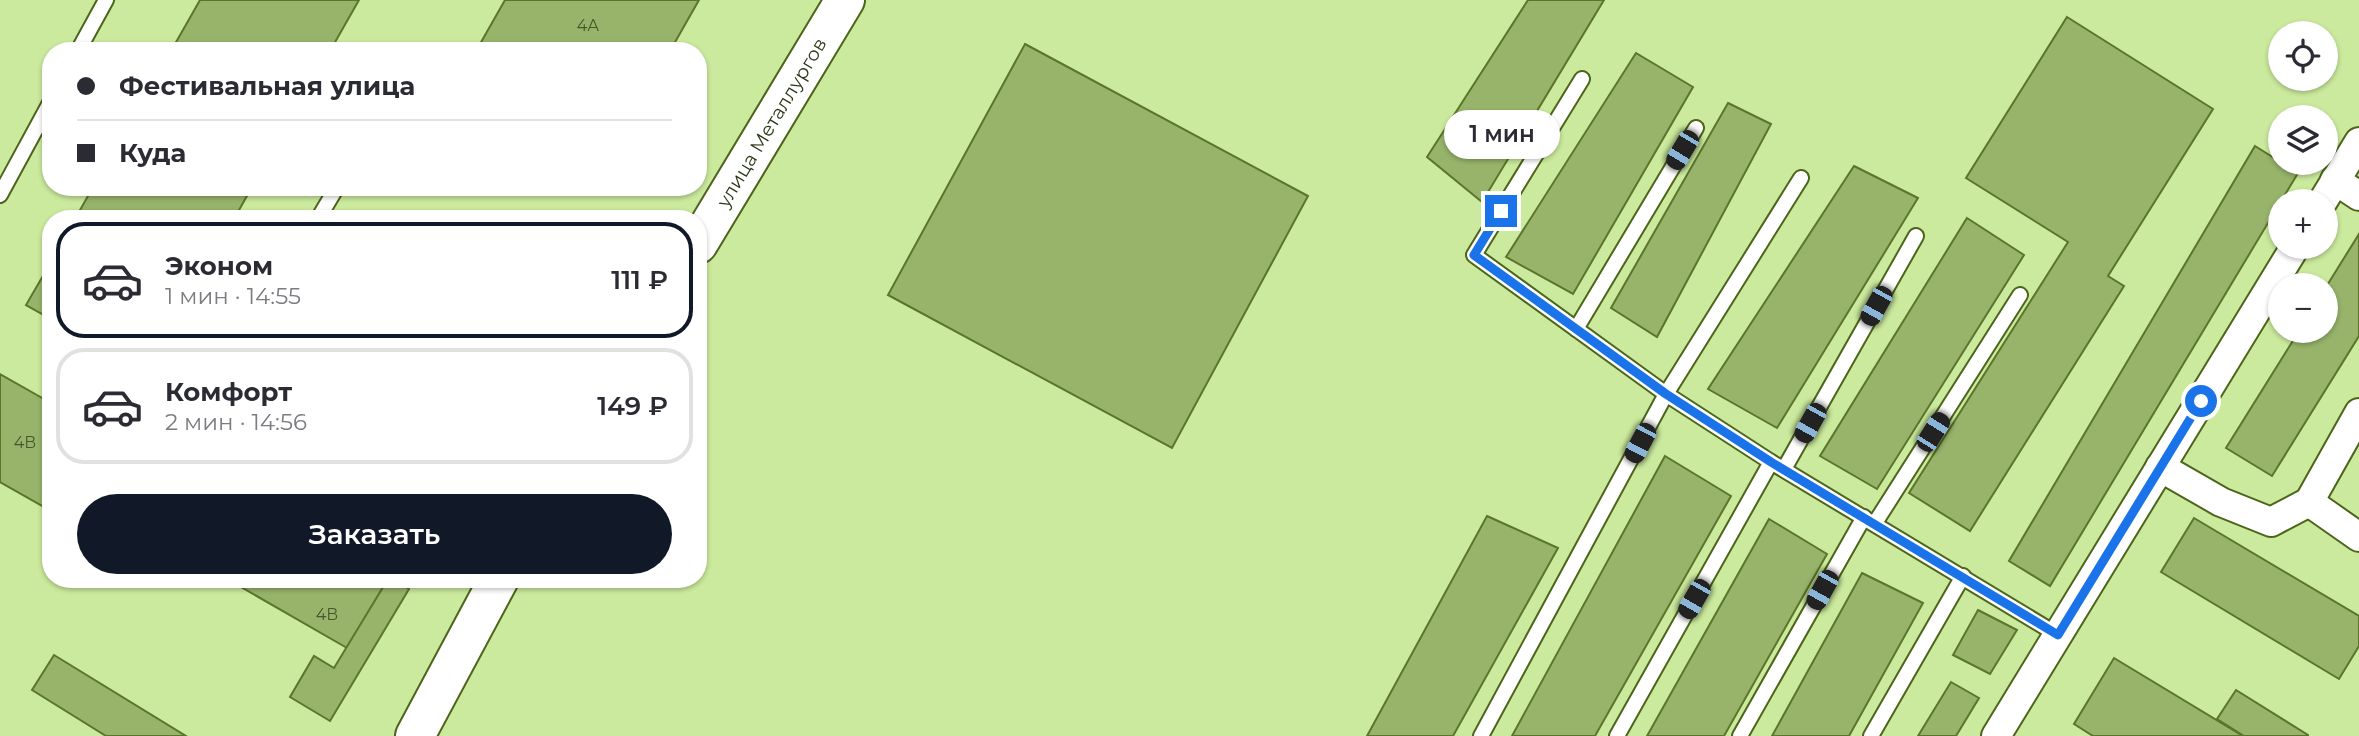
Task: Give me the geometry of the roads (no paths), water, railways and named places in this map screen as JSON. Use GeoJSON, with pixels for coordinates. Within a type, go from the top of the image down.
{"type":"FeatureCollection","features":[{"type":"Feature","properties":{"kind":"main road","name":"улица Металлургов"},"geometry":{"type":"LineString","coordinates":[[707,229],[845,0]]}},
{"type":"Feature","properties":{"kind":"main road"},"geometry":{"type":"LineString","coordinates":[[415,736],[490,588]]}},
{"type":"Feature","properties":{"kind":"street"},"geometry":{"type":"LineString","coordinates":[[2330,189],[2359,142]]}},
{"type":"Feature","properties":{"kind":"street"},"geometry":{"type":"LineString","coordinates":[[2338,192],[2359,195]]}},
{"type":"Feature","properties":{"kind":"street"},"geometry":{"type":"LineString","coordinates":[[1996,736],[2288,259]]}},
{"type":"Feature","properties":{"kind":"street"},"geometry":{"type":"LineString","coordinates":[[2160,467],[2221,502],[2271,522],[2309,502],[2359,413]]}},
{"type":"Feature","properties":{"kind":"street"},"geometry":{"type":"LineString","coordinates":[[2309,502],[2359,537]]}},
{"type":"Feature","properties":{"kind":"lane"},"geometry":{"type":"LineString","coordinates":[[83,42],[106,0]]}},
{"type":"Feature","properties":{"kind":"lane"},"geometry":{"type":"LineString","coordinates":[[1583,79],[1474,255],[1666,394],[1778,466],[2058,635]]}},
{"type":"Feature","properties":{"kind":"lane"},"geometry":{"type":"LineString","coordinates":[[0,195],[42,118]]}},
{"type":"Feature","properties":{"kind":"lane"},"geometry":{"type":"LineString","coordinates":[[1576,329],[1696,128]]}},
{"type":"Feature","properties":{"kind":"lane"},"geometry":{"type":"LineString","coordinates":[[1481,736],[1666,394],[1801,178]]}},
{"type":"Feature","properties":{"kind":"lane"},"geometry":{"type":"LineString","coordinates":[[1617,736],[1916,236]]}},
{"type":"Feature","properties":{"kind":"lane"},"geometry":{"type":"LineString","coordinates":[[1740,736],[1869,520],[2020,295]]}},
{"type":"Feature","properties":{"kind":"lane"},"geometry":{"type":"LineString","coordinates":[[1871,736],[1963,576]]}}]}
